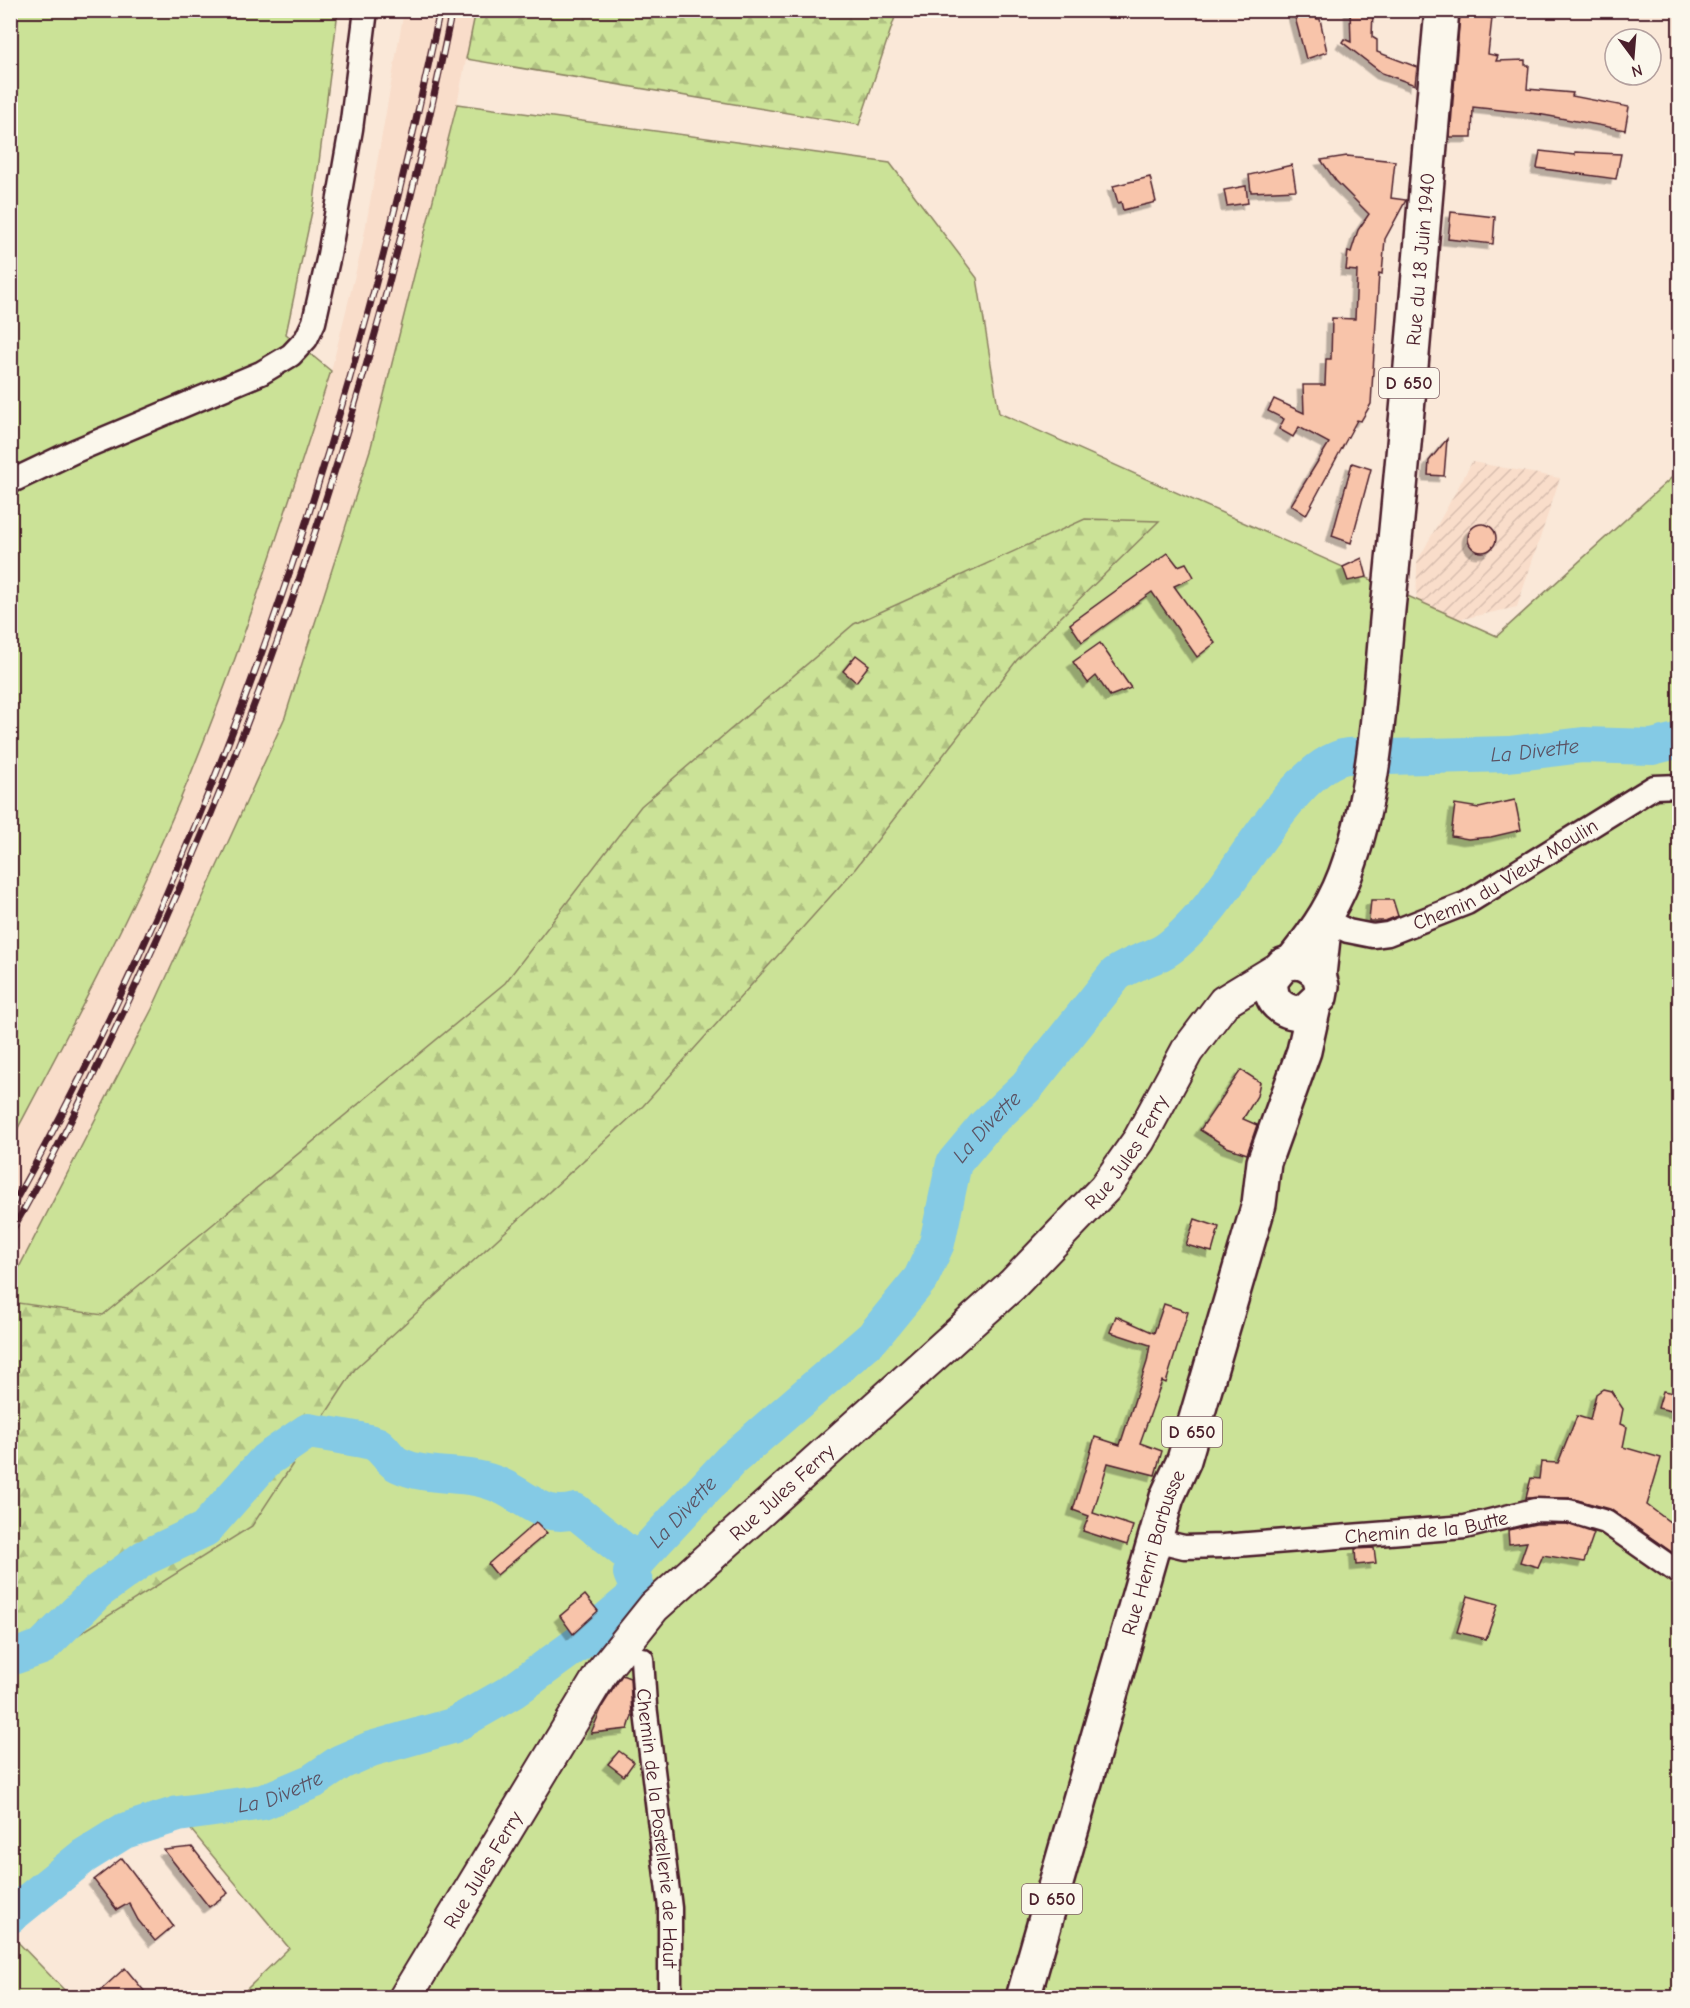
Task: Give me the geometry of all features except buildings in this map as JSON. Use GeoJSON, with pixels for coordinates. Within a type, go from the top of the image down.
{"type":"FeatureCollection","features":[{"type":"Feature","properties":{"kind":"main road","name":"Rue du 18 Juin 1940"},"geometry":{"type":"LineString","coordinates":[[1325,920],[1350,861],[1366,800],[1372,756],[1393,560],[1442,10]]}},
{"type":"Feature","properties":{"kind":"main road","name":"D 650"},"geometry":{"type":"LineString","coordinates":[[1295,988],[1325,920]]}},
{"type":"Feature","properties":{"kind":"main road","name":"Rue Jules Ferry"},"geometry":{"type":"LineString","coordinates":[[405,1998],[602,1672],[648,1615],[1012,1285],[1067,1230],[1105,1188],[1139,1140],[1187,1051],[1224,1002],[1295,988]]}},
{"type":"Feature","properties":{"kind":"main road","name":"Rue Henri Barbusse"},"geometry":{"type":"LineString","coordinates":[[1023,1998],[1167,1497],[1184,1460],[1256,1215],[1264,1162],[1300,1063],[1295,988]]}},
{"type":"Feature","properties":{"kind":"street"},"geometry":{"type":"LineString","coordinates":[[10,482],[75,451],[261,373],[291,355],[306,339],[316,314],[329,255],[351,129],[366,10]]}},
{"type":"Feature","properties":{"kind":"street","name":"Chemin du Vieux Moulin"},"geometry":{"type":"LineString","coordinates":[[1325,920],[1348,931],[1373,936],[1388,934],[1467,903],[1654,787],[1680,786]]}},
{"type":"Feature","properties":{"kind":"street","name":"Chemin de la Butte"},"geometry":{"type":"LineString","coordinates":[[1155,1540],[1184,1546],[1223,1546],[1465,1527],[1535,1510],[1569,1511],[1606,1522],[1679,1573]]}},
{"type":"Feature","properties":{"kind":"street","name":"Chemin de la Postellerie de Haut"},"geometry":{"type":"LineString","coordinates":[[642,1659],[645,1705],[670,1908],[670,1998]]}},
{"type":"Feature","properties":{"kind":"shaded area"},"geometry":{"type":"Polygon","coordinates":[[[404,11],[476,11],[457,104],[371,447],[285,717],[152,1009],[11,1283],[11,1141],[73,1024],[164,837],[247,628],[331,371],[362,247],[404,11]]]}},
{"type":"Feature","properties":{"kind":"shaded area"},"geometry":{"type":"Polygon","coordinates":[[[1472,462],[1560,478],[1517,607],[1416,629],[1417,562],[1472,462]]]}},
{"type":"Feature","properties":{"kind":"green space"},"geometry":{"type":"Polygon","coordinates":[[[476,10],[897,11],[859,125],[466,59],[476,10]]]}},
{"type":"Feature","properties":{"kind":"green space"},"geometry":{"type":"Polygon","coordinates":[[[11,11],[338,11],[314,202],[286,334],[331,371],[233,665],[188,780],[128,914],[11,1141],[11,11]]]}},
{"type":"Feature","properties":{"kind":"green space"},"geometry":{"type":"Polygon","coordinates":[[[457,104],[890,163],[977,278],[999,413],[1497,636],[1679,471],[1679,1997],[254,1997],[246,1990],[289,1948],[178,1814],[124,1831],[84,1856],[11,1916],[11,1283],[152,1009],[285,717],[371,447],[457,104]]]}},
{"type":"Feature","properties":{"kind":"green space"},"geometry":{"type":"Polygon","coordinates":[[[1085,519],[1159,521],[1017,660],[855,869],[643,1106],[355,1369],[252,1526],[11,1677],[11,1302],[103,1315],[505,983],[641,806],[854,624],[1085,519]]]}},
{"type":"Feature","properties":{"kind":"green space"},"geometry":{"type":"Polygon","coordinates":[[[11,1935],[71,1997],[11,1997],[11,1935]]]}},
{"type":"Feature","properties":{"kind":"waterway","name":"La Divette"},"geometry":{"type":"LineString","coordinates":[[1388,757],[1509,754],[1583,745],[1652,747],[1680,740]]}},
{"type":"Feature","properties":{"kind":"waterway","name":"La Divette"},"geometry":{"type":"LineString","coordinates":[[10,1916],[84,1856],[124,1831],[178,1814],[263,1802],[313,1781],[341,1762],[371,1749],[452,1726],[513,1691],[579,1643],[634,1597],[636,1585],[631,1573],[637,1561],[731,1460],[873,1337],[921,1278],[937,1243],[954,1163],[985,1126],[1027,1086],[1116,974],[1166,950],[1193,926],[1216,899],[1292,795],[1314,774],[1335,760],[1355,756]]}},
{"type":"Feature","properties":{"kind":"waterway","name":"La Divette"},"geometry":{"type":"LineString","coordinates":[[10,1658],[42,1647],[97,1592],[144,1558],[205,1529],[266,1460],[308,1431],[372,1442],[396,1463],[411,1470],[488,1481],[554,1513],[575,1511],[637,1561]]}},
{"type":"Feature","properties":{"kind":"railway"},"geometry":{"type":"LineString","coordinates":[[10,1210],[85,1069],[153,924],[215,777],[271,627],[321,475],[366,321],[405,166],[440,10]]}},
{"type":"Feature","properties":{"kind":"railway"},"geometry":{"type":"LineString","coordinates":[[10,1234],[87,1089],[183,881],[278,639],[359,390],[394,264],[425,138],[452,10]]}}]}
